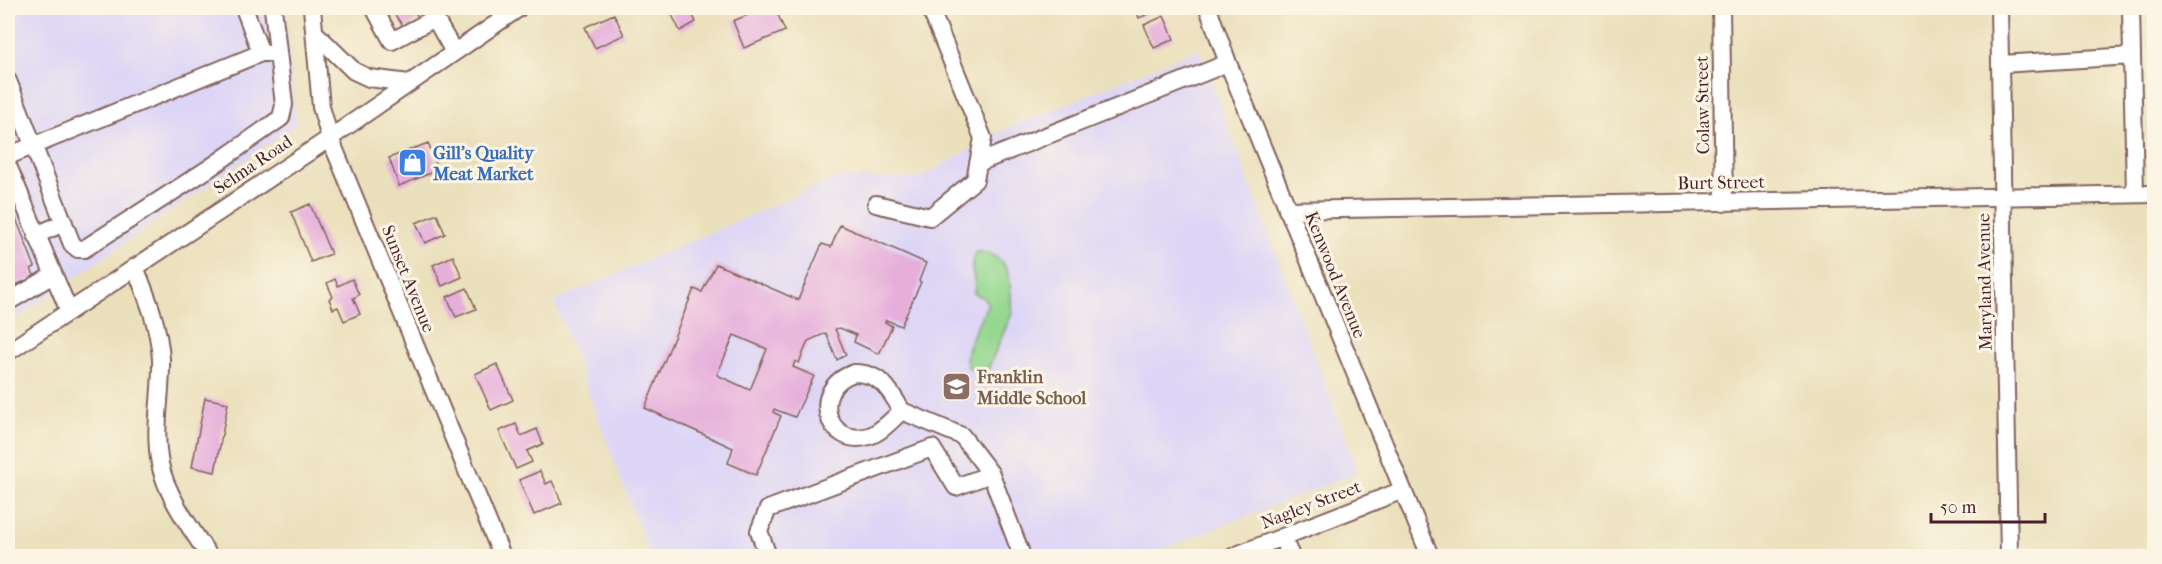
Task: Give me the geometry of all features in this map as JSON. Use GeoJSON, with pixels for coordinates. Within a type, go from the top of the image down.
{"type":"FeatureCollection","features":[{"type":"Feature","properties":{"kind":"street"},"geometry":{"type":"LineString","coordinates":[[8,81],[72,244],[78,249],[84,249],[281,118],[284,105],[269,53],[244,8]]}},
{"type":"Feature","properties":{"kind":"street"},"geometry":{"type":"LineString","coordinates":[[269,53],[273,8]]}},
{"type":"Feature","properties":{"kind":"street","name":"Sunset Avenue"},"geometry":{"type":"LineString","coordinates":[[312,8],[321,107],[330,138],[502,556]]}},
{"type":"Feature","properties":{"kind":"street"},"geometry":{"type":"LineString","coordinates":[[374,8],[393,41],[432,13],[454,52]]}},
{"type":"Feature","properties":{"kind":"street","name":"Selma Road"},"geometry":{"type":"LineString","coordinates":[[8,352],[330,138],[519,8]]}},
{"type":"Feature","properties":{"kind":"street"},"geometry":{"type":"LineString","coordinates":[[876,204],[930,216],[975,180],[982,138],[930,8]]}},
{"type":"Feature","properties":{"kind":"street","name":"Kenwood Avenue"},"geometry":{"type":"LineString","coordinates":[[1208,8],[1287,210],[1430,556]]}},
{"type":"Feature","properties":{"kind":"street","name":"Colaw Street"},"geometry":{"type":"LineString","coordinates":[[1720,8],[1724,203]]}},
{"type":"Feature","properties":{"kind":"street","name":"Maryland Avenue"},"geometry":{"type":"LineString","coordinates":[[1999,8],[2009,556]]}},
{"type":"Feature","properties":{"kind":"street"},"geometry":{"type":"LineString","coordinates":[[2131,8],[2135,194]]}},
{"type":"Feature","properties":{"kind":"street"},"geometry":{"type":"LineString","coordinates":[[315,33],[354,71],[369,78],[409,83]]}},
{"type":"Feature","properties":{"kind":"street"},"geometry":{"type":"LineString","coordinates":[[8,156],[269,53]]}},
{"type":"Feature","properties":{"kind":"street"},"geometry":{"type":"LineString","coordinates":[[2001,64],[2132,56]]}},
{"type":"Feature","properties":{"kind":"street"},"geometry":{"type":"LineString","coordinates":[[978,163],[1228,63]]}},
{"type":"Feature","properties":{"kind":"street"},"geometry":{"type":"LineString","coordinates":[[8,166],[69,311]]}},
{"type":"Feature","properties":{"kind":"street","name":"Burt Street"},"geometry":{"type":"LineString","coordinates":[[1287,210],[2154,194]]}},
{"type":"Feature","properties":{"kind":"street"},"geometry":{"type":"LineString","coordinates":[[36,234],[64,223]]}},
{"type":"Feature","properties":{"kind":"street"},"geometry":{"type":"LineString","coordinates":[[135,267],[153,310],[161,359],[157,444],[160,467],[179,510],[209,556]]}},
{"type":"Feature","properties":{"kind":"street"},"geometry":{"type":"LineString","coordinates":[[8,302],[53,275]]}},
{"type":"Feature","properties":{"kind":"street"},"geometry":{"type":"LineString","coordinates":[[902,411],[872,436],[850,437],[840,432],[832,424],[827,402],[836,382],[844,376],[864,373],[882,382],[902,411],[962,436],[991,474],[1022,556]]}},
{"type":"Feature","properties":{"kind":"street"},"geometry":{"type":"LineString","coordinates":[[768,556],[759,531],[768,509],[932,448],[956,487],[991,474]]}},
{"type":"Feature","properties":{"kind":"street","name":"Nagley Street"},"geometry":{"type":"LineString","coordinates":[[1234,556],[1403,490]]}},
{"type":"Feature","properties":{"kind":"street"},"geometry":{"type":"LineString","coordinates":[[1282,537],[1291,556]]}},
{"type":"Feature","properties":{"kind":"shaded area"},"geometry":{"type":"Polygon","coordinates":[[[8,8],[285,8],[296,124],[8,324],[8,8]]]}},
{"type":"Feature","properties":{"kind":"shaded area","name":"Franklin Middle School"},"geometry":{"type":"Polygon","coordinates":[[[1199,49],[1358,472],[1145,556],[650,556],[554,301],[836,178],[920,178],[1006,129],[1199,49]]]}},
{"type":"Feature","properties":{"kind":"green space"},"geometry":{"type":"Polygon","coordinates":[[[976,252],[989,253],[1005,266],[1010,281],[1012,313],[988,369],[979,372],[970,369],[966,356],[988,304],[985,299],[974,293],[972,265],[976,252]]]}},
{"type":"Feature","properties":{"kind":"building"},"geometry":{"type":"Polygon","coordinates":[[[390,8],[412,8],[419,18],[405,29],[390,8]]]}},
{"type":"Feature","properties":{"kind":"building"},"geometry":{"type":"Polygon","coordinates":[[[689,8],[696,22],[680,31],[671,13],[689,8]]]}},
{"type":"Feature","properties":{"kind":"building"},"geometry":{"type":"Polygon","coordinates":[[[765,8],[775,8],[785,31],[744,48],[733,21],[765,8]]]}},
{"type":"Feature","properties":{"kind":"building"},"geometry":{"type":"Polygon","coordinates":[[[1135,8],[1162,8],[1139,18],[1135,8]]]}},
{"type":"Feature","properties":{"kind":"building"},"geometry":{"type":"Polygon","coordinates":[[[614,14],[624,35],[595,48],[585,27],[614,14]]]}},
{"type":"Feature","properties":{"kind":"building"},"geometry":{"type":"Polygon","coordinates":[[[1164,16],[1174,39],[1154,48],[1144,25],[1164,16]]]}},
{"type":"Feature","properties":{"kind":"building"},"geometry":{"type":"Polygon","coordinates":[[[428,143],[438,170],[399,186],[389,158],[428,143]]]}},
{"type":"Feature","properties":{"kind":"building"},"geometry":{"type":"Polygon","coordinates":[[[8,198],[35,267],[31,269],[35,277],[8,288],[8,198]]]}},
{"type":"Feature","properties":{"kind":"building"},"geometry":{"type":"Polygon","coordinates":[[[310,204],[331,254],[311,262],[291,212],[310,204]]]}},
{"type":"Feature","properties":{"kind":"building"},"geometry":{"type":"Polygon","coordinates":[[[437,214],[445,234],[425,243],[416,223],[437,214]]]}},
{"type":"Feature","properties":{"kind":"building"},"geometry":{"type":"Polygon","coordinates":[[[840,225],[926,263],[919,281],[921,282],[901,326],[886,320],[885,322],[892,326],[879,354],[854,342],[856,335],[840,328],[835,329],[846,355],[837,360],[826,333],[808,341],[799,363],[795,361],[793,367],[814,376],[795,417],[774,409],[773,412],[781,416],[756,475],[728,463],[733,448],[645,408],[694,289],[702,292],[716,264],[798,300],[822,244],[831,247],[840,225]],[[734,335],[717,375],[750,390],[767,349],[734,335]]]}},
{"type":"Feature","properties":{"kind":"building"},"geometry":{"type":"Polygon","coordinates":[[[453,256],[462,277],[442,286],[433,265],[453,256]]]}},
{"type":"Feature","properties":{"kind":"building"},"geometry":{"type":"Polygon","coordinates":[[[335,279],[338,286],[352,279],[359,295],[353,298],[360,314],[344,321],[338,307],[333,309],[329,299],[333,297],[327,283],[335,279]]]}},
{"type":"Feature","properties":{"kind":"building"},"geometry":{"type":"Polygon","coordinates":[[[467,288],[476,309],[456,317],[447,297],[467,288]]]}},
{"type":"Feature","properties":{"kind":"building"},"geometry":{"type":"Polygon","coordinates":[[[497,364],[513,400],[491,410],[475,374],[497,364]]]}},
{"type":"Feature","properties":{"kind":"building"},"geometry":{"type":"Polygon","coordinates":[[[205,398],[228,403],[215,472],[192,467],[205,398]]]}},
{"type":"Feature","properties":{"kind":"building"},"geometry":{"type":"Polygon","coordinates":[[[516,424],[521,436],[537,429],[543,444],[527,451],[532,462],[516,469],[499,431],[516,424]]]}},
{"type":"Feature","properties":{"kind":"building"},"geometry":{"type":"Polygon","coordinates":[[[540,471],[546,484],[552,481],[562,503],[534,515],[519,480],[540,471]]]}},
{"type":"Feature","properties":{"kind":"place","name":"Gill's Quality Meat Market"},"geometry":{"type":"Point","coordinates":[412,163]}},
{"type":"Feature","properties":{"kind":"place","name":"Franklin Middle School"},"geometry":{"type":"Point","coordinates":[956,387]}}]}
